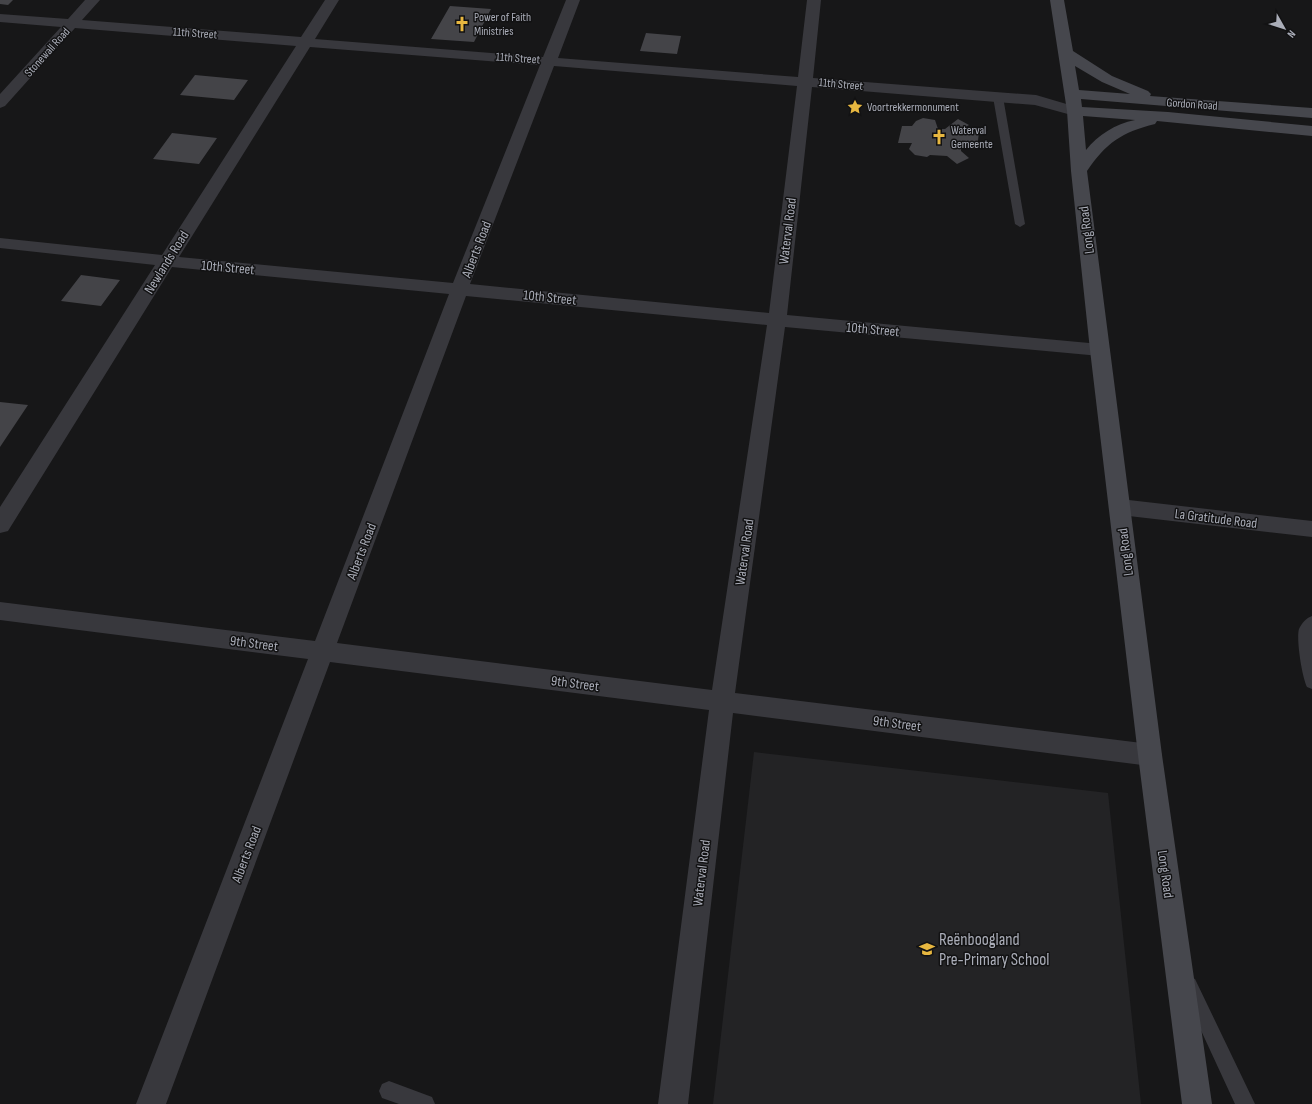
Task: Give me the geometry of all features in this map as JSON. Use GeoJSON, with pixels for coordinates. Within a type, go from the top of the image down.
{"type":"FeatureCollection","features":[{"type":"Feature","properties":{"kind":"main road","name":"Long Road"},"geometry":{"type":"LineString","coordinates":[[1057,0],[1073,103],[1079,171],[1100,350],[1150,754],[1197,1104]]}},
{"type":"Feature","properties":{"kind":"main road"},"geometry":{"type":"LineString","coordinates":[[1065,53],[1107,79],[1162,102]]}},
{"type":"Feature","properties":{"kind":"main road","name":"Gordon Road"},"geometry":{"type":"LineString","coordinates":[[1073,103],[1162,102],[1312,113]]}},
{"type":"Feature","properties":{"kind":"main road","name":"Gordon Road"},"geometry":{"type":"LineString","coordinates":[[1073,103],[1168,117],[1312,131]]}},
{"type":"Feature","properties":{"kind":"main road"},"geometry":{"type":"LineString","coordinates":[[1079,171],[1092,151],[1117,131],[1133,124],[1168,117]]}},
{"type":"Feature","properties":{"kind":"street","name":"Stonewall Road"},"geometry":{"type":"LineString","coordinates":[[0,103],[93,0]]}},
{"type":"Feature","properties":{"kind":"street","name":"Newlands Road"},"geometry":{"type":"LineString","coordinates":[[0,525],[304,42],[332,0]]}},
{"type":"Feature","properties":{"kind":"street","name":"Alberts Road"},"geometry":{"type":"LineString","coordinates":[[151,1104],[460,288],[573,0]]}},
{"type":"Feature","properties":{"kind":"street","name":"Waterval Road"},"geometry":{"type":"LineString","coordinates":[[673,1104],[722,702],[777,320],[814,0]]}},
{"type":"Feature","properties":{"kind":"street","name":"11th Street"},"geometry":{"type":"LineString","coordinates":[[0,18],[549,60],[1073,103]]}},
{"type":"Feature","properties":{"kind":"street","name":"10th Street"},"geometry":{"type":"LineString","coordinates":[[0,243],[167,261],[1100,350]]}},
{"type":"Feature","properties":{"kind":"street","name":"La Gratitude Road"},"geometry":{"type":"LineString","coordinates":[[1120,507],[1312,529]]}},
{"type":"Feature","properties":{"kind":"street","name":"9th Street"},"geometry":{"type":"LineString","coordinates":[[0,611],[722,702],[1150,754]]}},
{"type":"Feature","properties":{"kind":"lane"},"geometry":{"type":"LineString","coordinates":[[998,97],[1020,224]]}},
{"type":"Feature","properties":{"kind":"lane"},"geometry":{"type":"LineString","coordinates":[[1312,622],[1306,631],[1312,682]]}},
{"type":"Feature","properties":{"kind":"lane"},"geometry":{"type":"LineString","coordinates":[[1178,961],[1245,1104]]}},
{"type":"Feature","properties":{"kind":"lane"},"geometry":{"type":"LineString","coordinates":[[389,1090],[425,1104]]}},
{"type":"Feature","properties":{"kind":"shaded area","name":"Reënboogland Pre-Primary School"},"geometry":{"type":"Polygon","coordinates":[[[754,752],[1108,793],[1141,1104],[713,1104],[754,752]]]}},
{"type":"Feature","properties":{"kind":"building"},"geometry":{"type":"Polygon","coordinates":[[[0,0],[13,0],[8,5],[0,4],[0,0]]]}},
{"type":"Feature","properties":{"kind":"building","name":"Power of Faith Ministries"},"geometry":{"type":"Polygon","coordinates":[[[450,6],[491,9],[474,42],[431,39],[450,6]]]}},
{"type":"Feature","properties":{"kind":"building"},"geometry":{"type":"Polygon","coordinates":[[[646,33],[681,36],[677,54],[640,51],[646,33]]]}},
{"type":"Feature","properties":{"kind":"building"},"geometry":{"type":"Polygon","coordinates":[[[195,75],[248,80],[234,100],[180,95],[195,75]]]}},
{"type":"Feature","properties":{"kind":"building","name":"Waterval Gemeente"},"geometry":{"type":"Polygon","coordinates":[[[923,118],[935,120],[938,129],[945,129],[958,119],[969,125],[963,130],[979,132],[977,149],[961,149],[961,151],[969,158],[957,164],[947,156],[930,155],[927,157],[915,155],[909,149],[912,143],[898,143],[902,126],[912,126],[916,121],[923,118]]]}},
{"type":"Feature","properties":{"kind":"building"},"geometry":{"type":"Polygon","coordinates":[[[172,133],[217,138],[199,164],[153,159],[172,133]]]}},
{"type":"Feature","properties":{"kind":"building"},"geometry":{"type":"Polygon","coordinates":[[[81,275],[120,280],[101,306],[61,301],[81,275]]]}},
{"type":"Feature","properties":{"kind":"building"},"geometry":{"type":"Polygon","coordinates":[[[0,402],[28,405],[0,447],[0,402]]]}},
{"type":"Feature","properties":{"kind":"place","name":"Power of Faith Ministries"},"geometry":{"type":"Point","coordinates":[462,24]}},
{"type":"Feature","properties":{"kind":"place","name":"Voortrekkermonument"},"geometry":{"type":"Point","coordinates":[855,107]}},
{"type":"Feature","properties":{"kind":"place","name":"Waterval Gemeente"},"geometry":{"type":"Point","coordinates":[939,137]}},
{"type":"Feature","properties":{"kind":"place","name":"Reënboogland Pre-Primary School"},"geometry":{"type":"Point","coordinates":[927,949]}}]}
